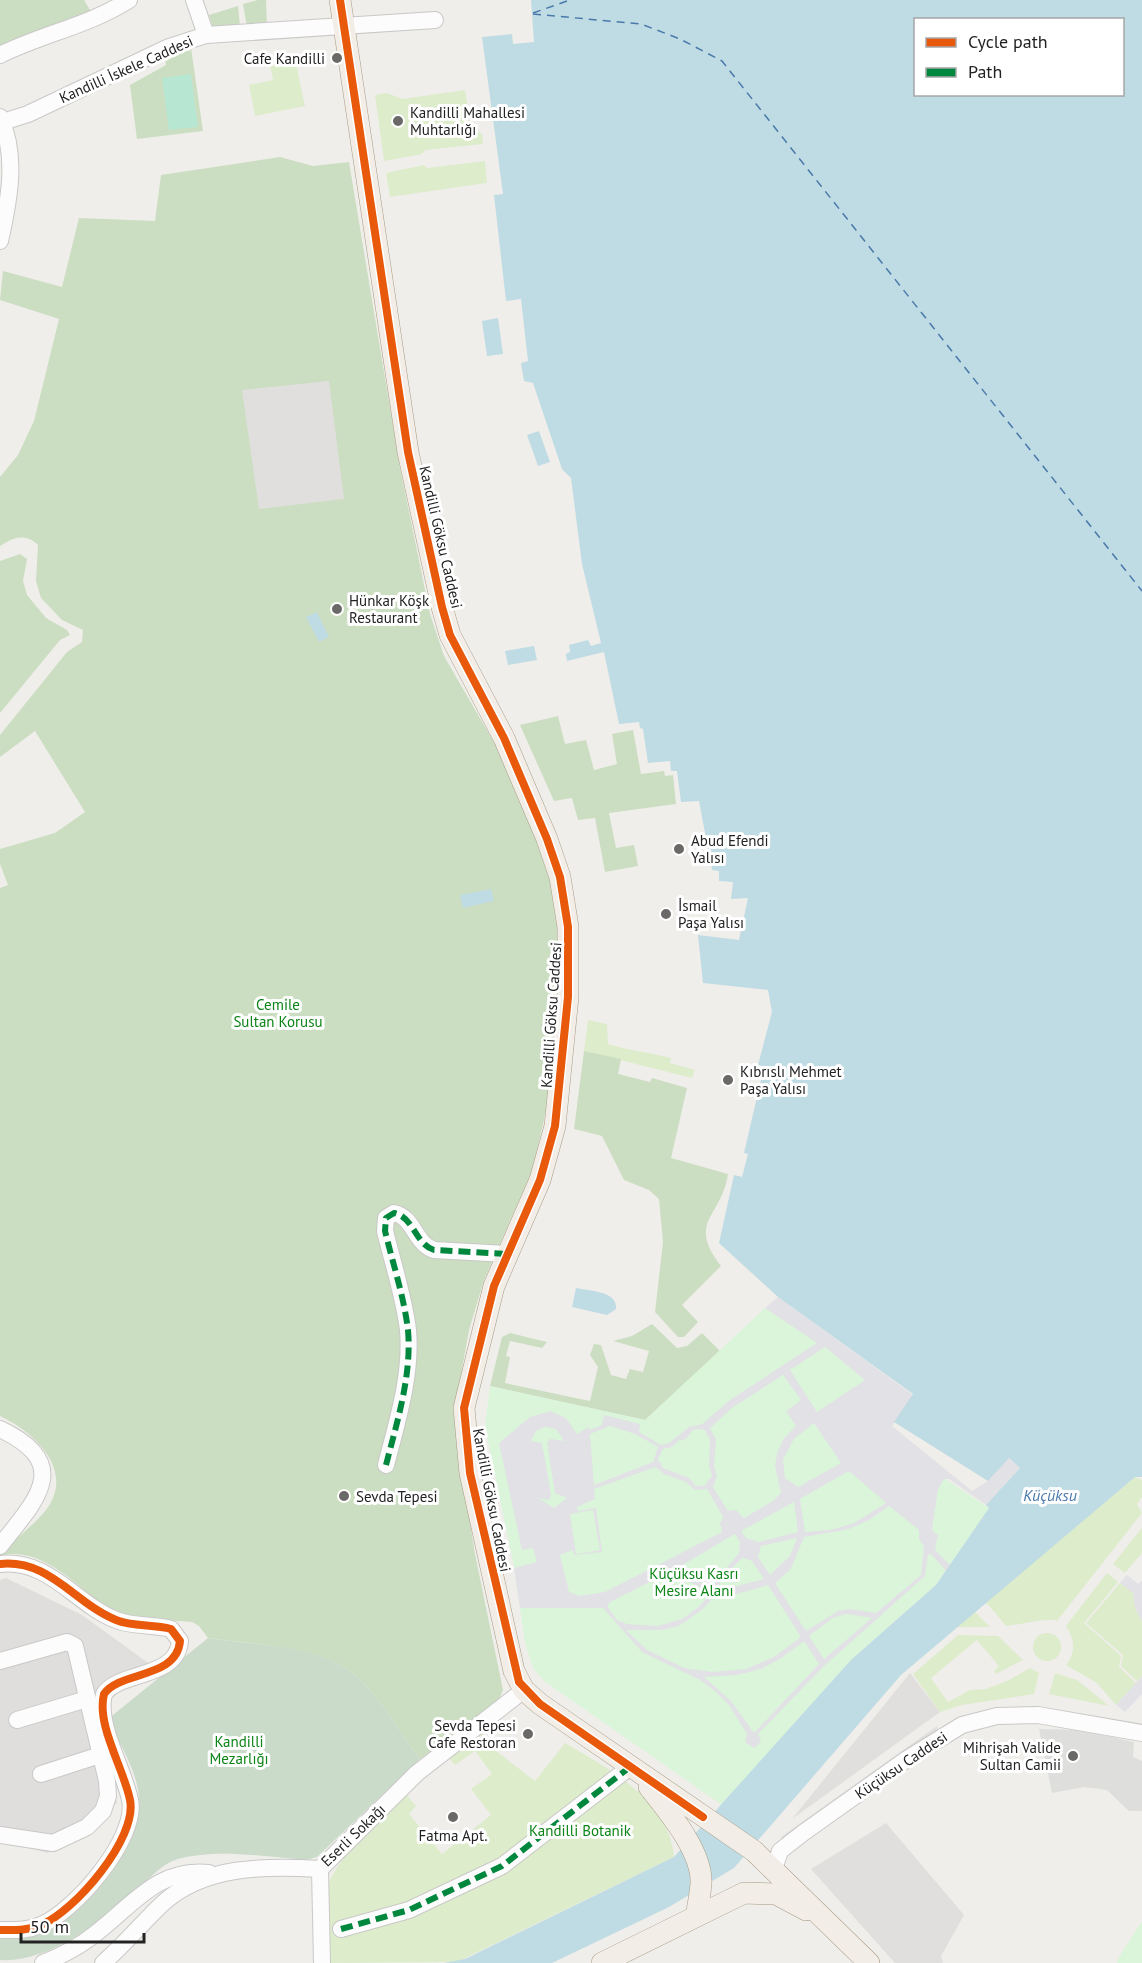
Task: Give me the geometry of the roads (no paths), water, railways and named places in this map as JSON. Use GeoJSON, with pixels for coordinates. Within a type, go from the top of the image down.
{"type":"FeatureCollection","features":[{"type":"Feature","properties":{"kind":"main road","name":"Kandilli Göksu Caddesi"},"geometry":{"type":"LineString","coordinates":[[339,0],[411,472],[444,616],[456,647],[504,738],[524,782],[555,862],[566,909],[570,944],[568,997],[555,1126],[543,1173],[490,1299],[467,1392],[464,1426],[470,1473],[514,1671],[524,1690]]}},
{"type":"Feature","properties":{"kind":"main road"},"geometry":{"type":"LineString","coordinates":[[524,1690],[635,1771],[703,1817],[754,1851],[777,1860],[869,1963]]}},
{"type":"Feature","properties":{"kind":"main road"},"geometry":{"type":"LineString","coordinates":[[635,1771],[680,1827],[699,1867],[701,1883],[696,1916]]}},
{"type":"Feature","properties":{"kind":"main road"},"geometry":{"type":"LineString","coordinates":[[602,1963],[744,1893],[776,1894],[805,1909],[850,1943]]}},
{"type":"Feature","properties":{"kind":"street"},"geometry":{"type":"LineString","coordinates":[[0,55],[23,44],[92,21],[129,0]]}},
{"type":"Feature","properties":{"kind":"street"},"geometry":{"type":"LineString","coordinates":[[194,0],[206,35]]}},
{"type":"Feature","properties":{"kind":"street","name":"Kandilli İskele Caddesi"},"geometry":{"type":"LineString","coordinates":[[1,121],[28,114],[169,47],[206,35],[435,20]]}},
{"type":"Feature","properties":{"kind":"street"},"geometry":{"type":"LineString","coordinates":[[0,241],[11,189],[1,121]]}},
{"type":"Feature","properties":{"kind":"street"},"geometry":{"type":"LineString","coordinates":[[386,1465],[406,1378],[408,1345],[405,1312],[385,1231],[388,1214],[403,1216],[425,1245],[434,1250],[507,1254]]}},
{"type":"Feature","properties":{"kind":"street"},"geometry":{"type":"LineString","coordinates":[[0,1429],[17,1437],[36,1454],[41,1465],[42,1478],[41,1490],[35,1501],[0,1546]]}},
{"type":"Feature","properties":{"kind":"street"},"geometry":{"type":"LineString","coordinates":[[0,1564],[21,1564],[40,1570],[114,1619],[171,1629],[180,1641],[177,1652],[166,1663],[143,1675],[115,1685],[104,1694],[103,1716],[131,1808],[123,1834],[106,1866],[89,1887],[55,1917],[30,1929],[0,1930]]}},
{"type":"Feature","properties":{"kind":"street"},"geometry":{"type":"LineString","coordinates":[[0,1661],[67,1642],[75,1646],[108,1796],[103,1811],[87,1827],[53,1843],[0,1835]]}},
{"type":"Feature","properties":{"kind":"street","name":"Eserli Sokağı"},"geometry":{"type":"LineString","coordinates":[[103,1963],[163,1903],[197,1880],[218,1874],[269,1868],[320,1869],[430,1762],[524,1690]]}},
{"type":"Feature","properties":{"kind":"street"},"geometry":{"type":"LineString","coordinates":[[17,1720],[87,1699]]}},
{"type":"Feature","properties":{"kind":"street","name":"Küçüksu Caddesi"},"geometry":{"type":"LineString","coordinates":[[777,1860],[907,1759],[962,1725],[997,1716],[1038,1715],[1142,1733]]}},
{"type":"Feature","properties":{"kind":"street"},"geometry":{"type":"LineString","coordinates":[[40,1774],[100,1755]]}},
{"type":"Feature","properties":{"kind":"street"},"geometry":{"type":"LineString","coordinates":[[341,1929],[409,1910],[502,1866],[635,1771]]}},
{"type":"Feature","properties":{"kind":"street"},"geometry":{"type":"LineString","coordinates":[[320,1869],[322,1963]]}},
{"type":"Feature","properties":{"kind":"street"},"geometry":{"type":"LineString","coordinates":[[43,1963],[95,1934],[134,1899],[161,1881],[188,1872],[218,1874]]}},
{"type":"Feature","properties":{"kind":"water","name":"Küçüksu"},"geometry":{"type":"Polygon","coordinates":[[[531,0],[1142,0],[1142,1477],[1135,1477],[901,1675],[734,1868],[669,1907],[552,1963],[444,1963],[465,1959],[674,1857],[851,1660],[936,1585],[989,1508],[986,1505],[1020,1468],[1009,1458],[988,1481],[894,1422],[913,1394],[778,1297],[719,1243],[734,1175],[742,1177],[748,1154],[744,1153],[764,1067],[758,1065],[772,1012],[768,990],[703,983],[698,935],[739,940],[748,898],[731,899],[733,882],[719,881],[719,871],[712,870],[699,801],[681,802],[677,771],[671,771],[670,761],[648,763],[643,729],[640,728],[639,722],[619,724],[604,652],[567,661],[566,654],[570,652],[569,645],[588,640],[591,646],[601,643],[582,564],[571,478],[562,469],[533,383],[524,381],[521,363],[528,361],[521,299],[506,301],[494,195],[503,194],[482,37],[512,34],[513,44],[534,42],[531,0]]]}},
{"type":"Feature","properties":{"kind":"water"},"geometry":{"type":"Polygon","coordinates":[[[498,318],[503,354],[487,356],[482,321],[498,318]]]}},
{"type":"Feature","properties":{"kind":"water"},"geometry":{"type":"Polygon","coordinates":[[[539,431],[550,462],[538,466],[527,435],[539,431]]]}},
{"type":"Feature","properties":{"kind":"water"},"geometry":{"type":"Polygon","coordinates":[[[317,612],[329,637],[319,642],[306,617],[317,612]]]}},
{"type":"Feature","properties":{"kind":"water"},"geometry":{"type":"Polygon","coordinates":[[[534,646],[537,660],[508,665],[505,651],[534,646]]]}},
{"type":"Feature","properties":{"kind":"water"},"geometry":{"type":"Polygon","coordinates":[[[491,889],[494,901],[463,908],[460,895],[491,889]]]}},
{"type":"Feature","properties":{"kind":"water"},"geometry":{"type":"Polygon","coordinates":[[[576,1288],[608,1295],[613,1299],[616,1309],[607,1315],[572,1307],[576,1288]]]}},
{"type":"Feature","properties":{"kind":"place","name":"Cafe Kandilli"},"geometry":{"type":"Point","coordinates":[337,58]}},
{"type":"Feature","properties":{"kind":"place","name":"Kandilli Mahallesi Muhtarlığı"},"geometry":{"type":"Point","coordinates":[398,121]}},
{"type":"Feature","properties":{"kind":"place","name":"Hünkar Köşk Restaurant"},"geometry":{"type":"Point","coordinates":[337,609]}},
{"type":"Feature","properties":{"kind":"place","name":"Abud Efendi Yalısı"},"geometry":{"type":"Point","coordinates":[679,849]}},
{"type":"Feature","properties":{"kind":"place","name":"İsmail Paşa Yalısı"},"geometry":{"type":"Point","coordinates":[666,914]}},
{"type":"Feature","properties":{"kind":"place","name":"Kıbrıslı Mehmet Paşa Yalısı"},"geometry":{"type":"Point","coordinates":[728,1080]}},
{"type":"Feature","properties":{"kind":"place","name":"Sevda Tepesi"},"geometry":{"type":"Point","coordinates":[344,1496]}},
{"type":"Feature","properties":{"kind":"place","name":"Sevda Tepesi Cafe Restoran"},"geometry":{"type":"Point","coordinates":[528,1734]}},
{"type":"Feature","properties":{"kind":"place","name":"Mihrişah Valide Sultan Camii"},"geometry":{"type":"Point","coordinates":[1073,1756]}},
{"type":"Feature","properties":{"kind":"place","name":"Fatma Apt."},"geometry":{"type":"Point","coordinates":[453,1817]}},
{"type":"Feature","properties":{"kind":"park label","name":"Cemile Sultan Korusu"},"geometry":{"type":"Point","coordinates":[278,1012]}},
{"type":"Feature","properties":{"kind":"park label","name":"Küçüksu Kasrı Mesire Alanı"},"geometry":{"type":"Point","coordinates":[694,1582]}},
{"type":"Feature","properties":{"kind":"park label","name":"Kandilli Mezarlığı"},"geometry":{"type":"Point","coordinates":[239,1750]}},
{"type":"Feature","properties":{"kind":"park label","name":"Kandilli Botanik"},"geometry":{"type":"Point","coordinates":[580,1830]}}]}
